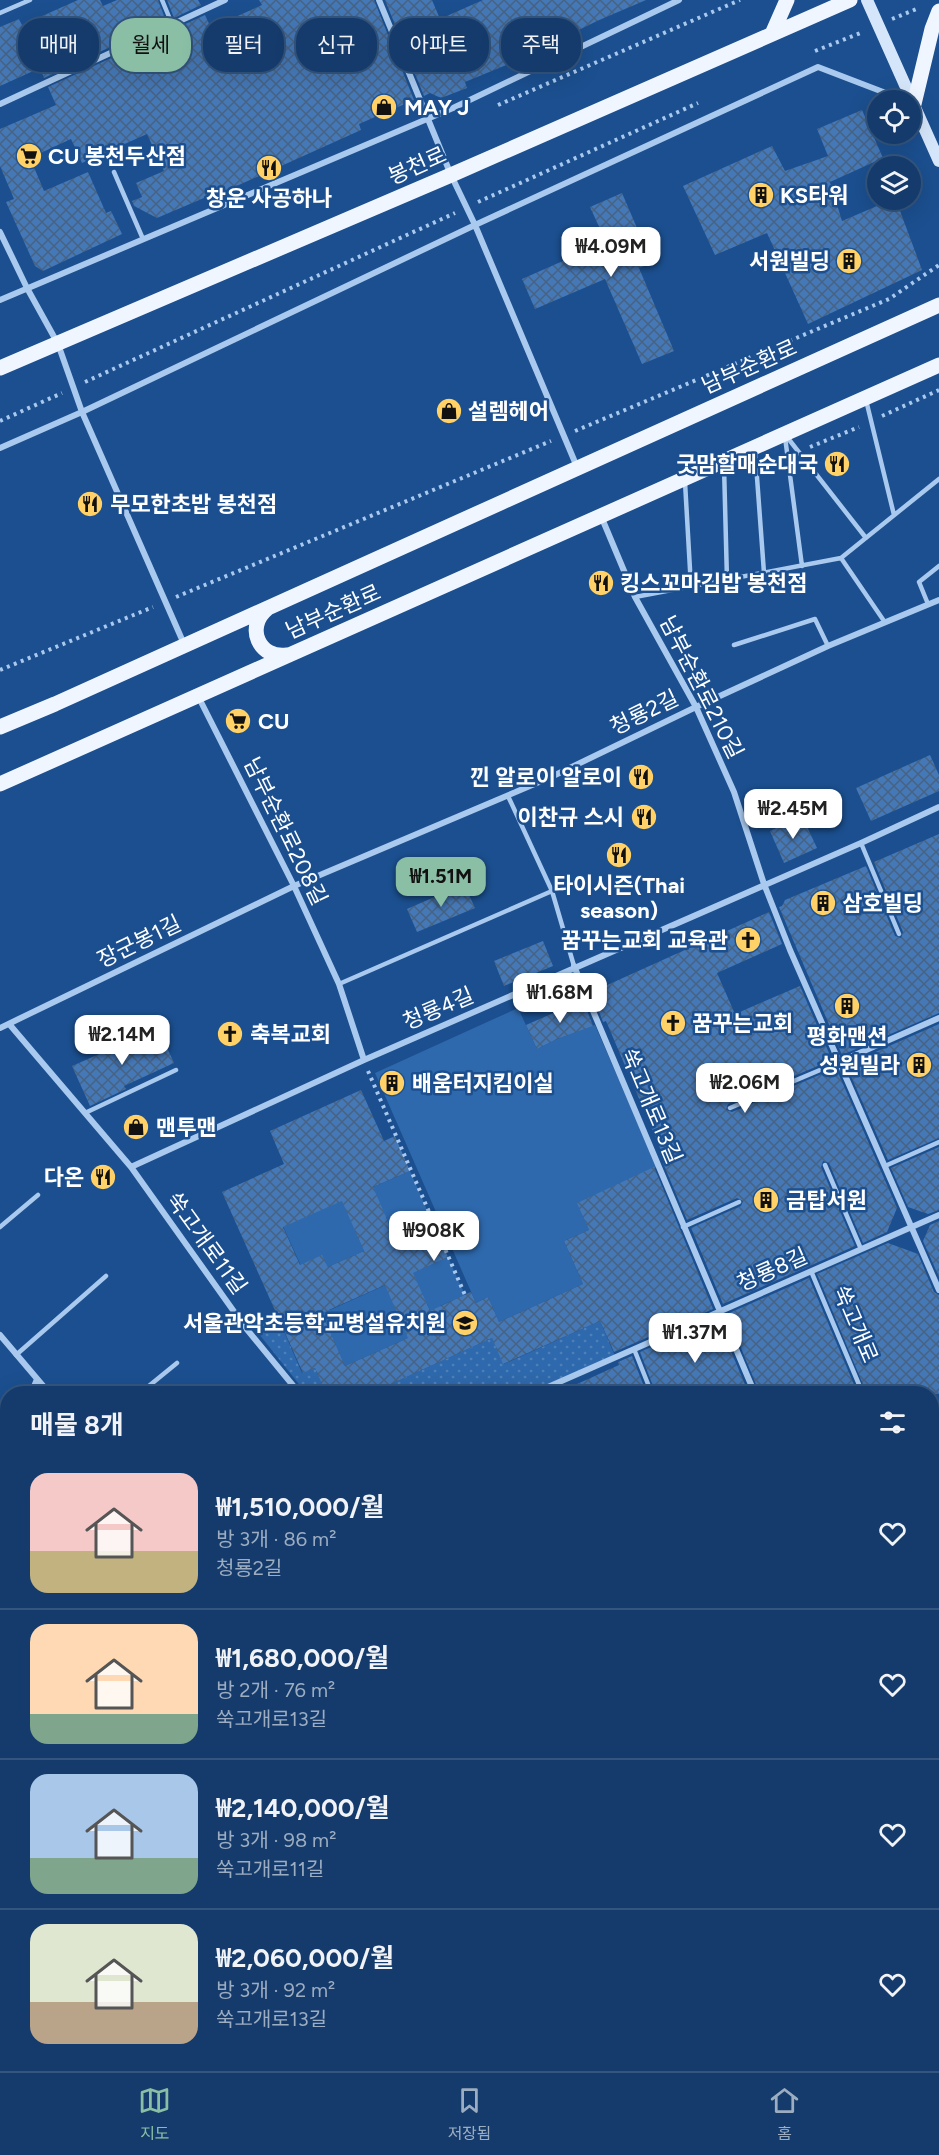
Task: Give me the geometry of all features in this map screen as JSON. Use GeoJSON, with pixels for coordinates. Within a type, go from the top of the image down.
{"type":"FeatureCollection","features":[{"type":"Feature","properties":{"kind":"main road"},"geometry":{"type":"LineString","coordinates":[[772,34],[787,0]]}},
{"type":"Feature","properties":{"kind":"main road","name":"봉천로"},"geometry":{"type":"LineString","coordinates":[[0,369],[850,0]]}},
{"type":"Feature","properties":{"kind":"main road"},"geometry":{"type":"LineString","coordinates":[[867,0],[905,90]]}},
{"type":"Feature","properties":{"kind":"main road"},"geometry":{"type":"LineString","coordinates":[[914,90],[939,11]]}},
{"type":"Feature","properties":{"kind":"main road"},"geometry":{"type":"LineString","coordinates":[[921,124],[939,161]]}},
{"type":"Feature","properties":{"kind":"main road","name":"남부순환로"},"geometry":{"type":"LineString","coordinates":[[0,727],[939,305]]}},
{"type":"Feature","properties":{"kind":"main road","name":"남부순환로"},"geometry":{"type":"LineString","coordinates":[[0,784],[939,365]]}},
{"type":"Feature","properties":{"kind":"main road"},"geometry":{"type":"LineString","coordinates":[[272,606],[264,610],[256,625],[258,643],[271,654],[289,655]]}},
{"type":"Feature","properties":{"kind":"street"},"geometry":{"type":"LineString","coordinates":[[185,18],[225,0]]}},
{"type":"Feature","properties":{"kind":"street"},"geometry":{"type":"LineString","coordinates":[[379,0],[451,175],[475,225],[577,467]]}},
{"type":"Feature","properties":{"kind":"street","name":"봉천로"},"geometry":{"type":"LineString","coordinates":[[0,300],[428,118],[680,0]]}},
{"type":"Feature","properties":{"kind":"street"},"geometry":{"type":"LineString","coordinates":[[0,104],[111,52]]}},
{"type":"Feature","properties":{"kind":"street"},"geometry":{"type":"LineString","coordinates":[[0,448],[82,412],[475,225],[818,67],[878,90]]}},
{"type":"Feature","properties":{"kind":"street"},"geometry":{"type":"LineString","coordinates":[[0,232],[58,344],[82,412],[185,644]]}},
{"type":"Feature","properties":{"kind":"street","name":"남부순환로210길"},"geometry":{"type":"LineString","coordinates":[[601,516],[635,597],[696,706],[735,792],[764,884],[790,950],[939,1290]]}},
{"type":"Feature","properties":{"kind":"street","name":"청룡2길"},"geometry":{"type":"LineString","coordinates":[[294,886],[551,777],[696,706],[884,621],[939,600]]}},
{"type":"Feature","properties":{"kind":"street","name":"남부순환로208길"},"geometry":{"type":"LineString","coordinates":[[198,696],[294,886],[339,984],[364,1060]]}},
{"type":"Feature","properties":{"kind":"street","name":"청룡4길"},"geometry":{"type":"LineString","coordinates":[[131,1167],[574,966],[861,843],[939,807]]}},
{"type":"Feature","properties":{"kind":"street","name":"장군봉1길"},"geometry":{"type":"LineString","coordinates":[[0,1028],[294,886]]}},
{"type":"Feature","properties":{"kind":"street","name":"쑥고개로13길"},"geometry":{"type":"LineString","coordinates":[[574,966],[752,1386]]}},
{"type":"Feature","properties":{"kind":"street"},"geometry":{"type":"LineString","coordinates":[[839,1062],[939,1018]]}},
{"type":"Feature","properties":{"kind":"street","name":"쑥고개로11길"},"geometry":{"type":"LineString","coordinates":[[10,1025],[131,1167],[245,1327],[293,1386]]}},
{"type":"Feature","properties":{"kind":"street","name":"청룡8길"},"geometry":{"type":"LineString","coordinates":[[550,1386],[939,1215]]}},
{"type":"Feature","properties":{"kind":"street"},"geometry":{"type":"LineString","coordinates":[[0,1335],[43,1386]]}},
{"type":"Feature","properties":{"kind":"street"},"geometry":{"type":"LineString","coordinates":[[34,1386],[37,1379]]}},
{"type":"Feature","properties":{"kind":"lane"},"geometry":{"type":"LineString","coordinates":[[0,13],[30,0]]}},
{"type":"Feature","properties":{"kind":"lane"},"geometry":{"type":"LineString","coordinates":[[162,0],[170,18]]}},
{"type":"Feature","properties":{"kind":"lane"},"geometry":{"type":"LineString","coordinates":[[114,172],[143,239]]}},
{"type":"Feature","properties":{"kind":"lane"},"geometry":{"type":"LineString","coordinates":[[866,398],[894,515]]}},
{"type":"Feature","properties":{"kind":"lane"},"geometry":{"type":"LineString","coordinates":[[785,434],[867,538]]}},
{"type":"Feature","properties":{"kind":"lane"},"geometry":{"type":"LineString","coordinates":[[785,434],[802,566]]}},
{"type":"Feature","properties":{"kind":"lane"},"geometry":{"type":"LineString","coordinates":[[755,448],[764,573]]}},
{"type":"Feature","properties":{"kind":"lane"},"geometry":{"type":"LineString","coordinates":[[724,462],[727,580]]}},
{"type":"Feature","properties":{"kind":"lane"},"geometry":{"type":"LineString","coordinates":[[685,479],[691,587]]}},
{"type":"Feature","properties":{"kind":"lane","name":"남부순환로210길"},"geometry":{"type":"LineString","coordinates":[[635,597],[841,558],[939,479]]}},
{"type":"Feature","properties":{"kind":"lane"},"geometry":{"type":"LineString","coordinates":[[841,558],[884,621]]}},
{"type":"Feature","properties":{"kind":"lane"},"geometry":{"type":"LineString","coordinates":[[928,604],[919,582],[939,566]]}},
{"type":"Feature","properties":{"kind":"lane"},"geometry":{"type":"LineString","coordinates":[[734,645],[815,619],[828,646]]}},
{"type":"Feature","properties":{"kind":"lane"},"geometry":{"type":"LineString","coordinates":[[508,796],[552,891],[574,966]]}},
{"type":"Feature","properties":{"kind":"lane"},"geometry":{"type":"LineString","coordinates":[[861,843],[899,934]]}},
{"type":"Feature","properties":{"kind":"lane"},"geometry":{"type":"LineString","coordinates":[[339,984],[552,891]]}},
{"type":"Feature","properties":{"kind":"lane"},"geometry":{"type":"LineString","coordinates":[[730,1108],[839,1062]]}},
{"type":"Feature","properties":{"kind":"lane"},"geometry":{"type":"LineString","coordinates":[[84,1113],[176,1070]]}},
{"type":"Feature","properties":{"kind":"lane"},"geometry":{"type":"LineString","coordinates":[[885,1166],[939,1142]]}},
{"type":"Feature","properties":{"kind":"lane"},"geometry":{"type":"LineString","coordinates":[[825,1165],[861,1249]]}},
{"type":"Feature","properties":{"kind":"lane"},"geometry":{"type":"LineString","coordinates":[[0,1227],[38,1195]]}},
{"type":"Feature","properties":{"kind":"lane"},"geometry":{"type":"LineString","coordinates":[[683,1227],[739,1203]]}},
{"type":"Feature","properties":{"kind":"lane","name":"쑥고개로"},"geometry":{"type":"LineString","coordinates":[[811,1271],[860,1386]]}},
{"type":"Feature","properties":{"kind":"lane"},"geometry":{"type":"LineString","coordinates":[[16,1355],[106,1276]]}},
{"type":"Feature","properties":{"kind":"lane"},"geometry":{"type":"LineString","coordinates":[[634,1349],[649,1386]]}},
{"type":"Feature","properties":{"kind":"lane"},"geometry":{"type":"LineString","coordinates":[[149,1386],[177,1363]]}},
{"type":"Feature","properties":{"kind":"path"},"geometry":{"type":"LineString","coordinates":[[0,670],[889,299],[939,265]]}},
{"type":"Feature","properties":{"kind":"path"},"geometry":{"type":"LineString","coordinates":[[364,1060],[465,1295]]}},
{"type":"Feature","properties":{"kind":"shaded area"},"geometry":{"type":"Polygon","coordinates":[[[518,1008],[537,1049],[595,1025],[657,1167],[578,1203],[589,1230],[564,1241],[583,1284],[499,1322],[488,1297],[476,1303],[375,1073],[518,1008]]]}},
{"type":"Feature","properties":{"kind":"shaded area"},"geometry":{"type":"Polygon","coordinates":[[[410,1171],[432,1221],[395,1238],[386,1217],[355,1230],[364,1251],[328,1267],[322,1256],[306,1277],[273,1204],[291,1223],[410,1171]]]}},
{"type":"Feature","properties":{"kind":"shaded area"},"geometry":{"type":"Polygon","coordinates":[[[448,1257],[465,1295],[440,1306],[446,1321],[436,1325],[427,1304],[399,1316],[406,1333],[426,1330],[345,1366],[314,1295],[330,1310],[448,1257]]]}},
{"type":"Feature","properties":{"kind":"shaded area"},"geometry":{"type":"Polygon","coordinates":[[[276,1313],[302,1373],[315,1368],[323,1386],[300,1386],[251,1324],[276,1313]]]}},
{"type":"Feature","properties":{"kind":"shaded area"},"geometry":{"type":"Polygon","coordinates":[[[600,1321],[615,1356],[543,1386],[387,1386],[492,1338],[504,1364],[600,1321]]]}},
{"type":"Feature","properties":{"kind":"building"},"geometry":{"type":"Polygon","coordinates":[[[78,0],[100,0],[103,6],[117,0],[158,0],[165,18],[111,18],[111,47],[99,52],[99,18],[38,18],[78,0]]]}},
{"type":"Feature","properties":{"kind":"building"},"geometry":{"type":"Polygon","coordinates":[[[167,0],[198,0],[201,5],[174,18],[167,0]]]}},
{"type":"Feature","properties":{"kind":"building"},"geometry":{"type":"Polygon","coordinates":[[[259,0],[374,0],[389,38],[389,72],[403,72],[414,100],[359,124],[361,130],[211,197],[211,195],[157,218],[134,206],[132,201],[142,197],[136,183],[164,171],[147,134],[82,163],[71,139],[30,158],[44,191],[88,172],[106,213],[111,211],[122,234],[43,271],[35,266],[6,202],[14,199],[0,166],[0,129],[56,105],[48,87],[81,72],[99,72],[99,64],[111,58],[111,72],[191,72],[191,21],[205,15],[206,18],[203,18],[203,72],[284,72],[284,18],[233,18],[262,5],[259,0]]]}},
{"type":"Feature","properties":{"kind":"building"},"geometry":{"type":"Polygon","coordinates":[[[385,0],[432,0],[440,18],[392,18],[385,0]]]}},
{"type":"Feature","properties":{"kind":"building"},"geometry":{"type":"Polygon","coordinates":[[[483,0],[646,0],[581,29],[581,18],[501,18],[501,67],[465,82],[467,88],[441,98],[430,93],[424,96],[414,72],[489,72],[489,18],[442,18],[483,0]]]}},
{"type":"Feature","properties":{"kind":"building"},"geometry":{"type":"Polygon","coordinates":[[[18,19],[18,72],[31,72],[0,86],[0,27],[18,19]]]}},
{"type":"Feature","properties":{"kind":"building"},"geometry":{"type":"Polygon","coordinates":[[[42,72],[57,72],[44,78],[42,72]]]}},
{"type":"Feature","properties":{"kind":"building"},"geometry":{"type":"Polygon","coordinates":[[[862,110],[867,121],[867,144],[877,144],[882,156],[867,156],[867,165],[830,182],[842,221],[868,210],[900,210],[922,270],[808,324],[767,233],[715,255],[683,186],[772,146],[785,171],[828,156],[817,129],[862,110]]]}},
{"type":"Feature","properties":{"kind":"building"},"geometry":{"type":"Polygon","coordinates":[[[622,193],[652,263],[639,268],[674,351],[642,364],[605,279],[535,309],[522,279],[606,242],[590,207],[622,193]]]}},
{"type":"Feature","properties":{"kind":"building"},"geometry":{"type":"Polygon","coordinates":[[[930,755],[939,775],[939,791],[871,821],[856,788],[930,755]]]}},
{"type":"Feature","properties":{"kind":"building"},"geometry":{"type":"Polygon","coordinates":[[[802,816],[817,848],[784,863],[770,831],[802,816]]]}},
{"type":"Feature","properties":{"kind":"building"},"geometry":{"type":"Polygon","coordinates":[[[939,834],[939,1013],[842,1055],[779,907],[785,900],[866,866],[895,936],[901,938],[903,932],[874,862],[939,834]]]}},
{"type":"Feature","properties":{"kind":"building"},"geometry":{"type":"Polygon","coordinates":[[[464,884],[475,908],[417,932],[407,909],[464,884]]]}},
{"type":"Feature","properties":{"kind":"building"},"geometry":{"type":"Polygon","coordinates":[[[769,912],[782,944],[717,973],[735,1014],[800,986],[832,1060],[728,1104],[726,1110],[732,1112],[836,1068],[897,1208],[887,1232],[863,1243],[829,1163],[823,1161],[821,1167],[855,1246],[723,1304],[691,1228],[741,1206],[743,1201],[737,1198],[687,1220],[663,1163],[666,1162],[606,1021],[603,1022],[593,996],[594,991],[769,912]]]}},
{"type":"Feature","properties":{"kind":"building"},"geometry":{"type":"Polygon","coordinates":[[[543,941],[553,966],[504,986],[494,961],[543,941]]]}},
{"type":"Feature","properties":{"kind":"building"},"geometry":{"type":"Polygon","coordinates":[[[583,1000],[593,1026],[537,1049],[526,1025],[583,1000]]]}},
{"type":"Feature","properties":{"kind":"building"},"geometry":{"type":"Polygon","coordinates":[[[939,1024],[939,1138],[888,1160],[846,1065],[939,1024]]]}},
{"type":"Feature","properties":{"kind":"building"},"geometry":{"type":"Polygon","coordinates":[[[158,1028],[174,1063],[124,1086],[126,1089],[90,1106],[72,1066],[158,1028]]]}},
{"type":"Feature","properties":{"kind":"building"},"geometry":{"type":"Polygon","coordinates":[[[361,1090],[384,1141],[395,1136],[410,1171],[373,1187],[395,1238],[432,1221],[448,1257],[413,1273],[430,1311],[471,1292],[476,1303],[488,1297],[499,1322],[583,1284],[564,1241],[589,1230],[577,1203],[654,1167],[713,1309],[614,1352],[600,1321],[503,1364],[492,1338],[387,1386],[323,1386],[315,1368],[303,1373],[222,1192],[284,1164],[270,1131],[361,1090]],[[342,1201],[283,1227],[300,1265],[322,1255],[328,1267],[364,1251],[342,1201]],[[385,1285],[322,1313],[345,1366],[408,1338],[385,1285]]]}},
{"type":"Feature","properties":{"kind":"building"},"geometry":{"type":"Polygon","coordinates":[[[939,1147],[939,1210],[928,1214],[908,1207],[891,1168],[939,1147]]]}},
{"type":"Feature","properties":{"kind":"building"},"geometry":{"type":"Polygon","coordinates":[[[939,1221],[939,1277],[923,1241],[930,1225],[939,1221]]]}},
{"type":"Feature","properties":{"kind":"building"},"geometry":{"type":"Polygon","coordinates":[[[888,1243],[918,1254],[934,1292],[939,1295],[939,1386],[864,1386],[817,1274],[888,1243]]]}},
{"type":"Feature","properties":{"kind":"building"},"geometry":{"type":"Polygon","coordinates":[[[809,1278],[855,1386],[757,1386],[727,1314],[809,1278]]]}},
{"type":"Feature","properties":{"kind":"building"},"geometry":{"type":"Polygon","coordinates":[[[717,1318],[746,1386],[653,1386],[640,1352],[717,1318]]]}},
{"type":"Feature","properties":{"kind":"building"},"geometry":{"type":"Polygon","coordinates":[[[632,1356],[644,1386],[573,1386],[619,1365],[618,1362],[632,1356]]]}},
{"type":"Feature","properties":{"kind":"place","name":"MAY J"},"geometry":{"type":"Point","coordinates":[384,107]}},
{"type":"Feature","properties":{"kind":"place","name":"CU 봉천두산점"},"geometry":{"type":"Point","coordinates":[29,156]}},
{"type":"Feature","properties":{"kind":"place","name":"창운 사공하나"},"geometry":{"type":"Point","coordinates":[269,168]}},
{"type":"Feature","properties":{"kind":"place","name":"KS타워"},"geometry":{"type":"Point","coordinates":[761,195]}},
{"type":"Feature","properties":{"kind":"place","name":"서원빌딩"},"geometry":{"type":"Point","coordinates":[849,261]}},
{"type":"Feature","properties":{"kind":"place","name":"설렘헤어"},"geometry":{"type":"Point","coordinates":[449,411]}},
{"type":"Feature","properties":{"kind":"place","name":"굿맘할매순대국"},"geometry":{"type":"Point","coordinates":[837,464]}},
{"type":"Feature","properties":{"kind":"place","name":"무모한초밥 봉천점"},"geometry":{"type":"Point","coordinates":[90,504]}},
{"type":"Feature","properties":{"kind":"place","name":"킹스꼬마김밥 봉천점"},"geometry":{"type":"Point","coordinates":[601,583]}},
{"type":"Feature","properties":{"kind":"place","name":"CU"},"geometry":{"type":"Point","coordinates":[238,721]}},
{"type":"Feature","properties":{"kind":"place","name":"낀 알로이 알로이"},"geometry":{"type":"Point","coordinates":[641,777]}},
{"type":"Feature","properties":{"kind":"place","name":"이찬규 스시"},"geometry":{"type":"Point","coordinates":[644,817]}},
{"type":"Feature","properties":{"kind":"place","name":"타이시즌(Thai season)"},"geometry":{"type":"Point","coordinates":[619,855]}},
{"type":"Feature","properties":{"kind":"place","name":"삼호빌딩"},"geometry":{"type":"Point","coordinates":[823,903]}},
{"type":"Feature","properties":{"kind":"place","name":"꿈꾸는교회 교육관"},"geometry":{"type":"Point","coordinates":[748,940]}},
{"type":"Feature","properties":{"kind":"place","name":"평화맨션"},"geometry":{"type":"Point","coordinates":[847,1006]}},
{"type":"Feature","properties":{"kind":"place","name":"꿈꾸는교회"},"geometry":{"type":"Point","coordinates":[673,1023]}},
{"type":"Feature","properties":{"kind":"place","name":"축복교회"},"geometry":{"type":"Point","coordinates":[230,1034]}},
{"type":"Feature","properties":{"kind":"place","name":"성원빌라"},"geometry":{"type":"Point","coordinates":[919,1065]}},
{"type":"Feature","properties":{"kind":"place","name":"배움터지킴이실"},"geometry":{"type":"Point","coordinates":[392,1083]}},
{"type":"Feature","properties":{"kind":"place","name":"맨투맨"},"geometry":{"type":"Point","coordinates":[136,1127]}},
{"type":"Feature","properties":{"kind":"place","name":"다온"},"geometry":{"type":"Point","coordinates":[103,1177]}},
{"type":"Feature","properties":{"kind":"place","name":"금탑서원"},"geometry":{"type":"Point","coordinates":[766,1200]}},
{"type":"Feature","properties":{"kind":"place","name":"서울관악초등학교병설유치원"},"geometry":{"type":"Point","coordinates":[465,1323]}}]}
